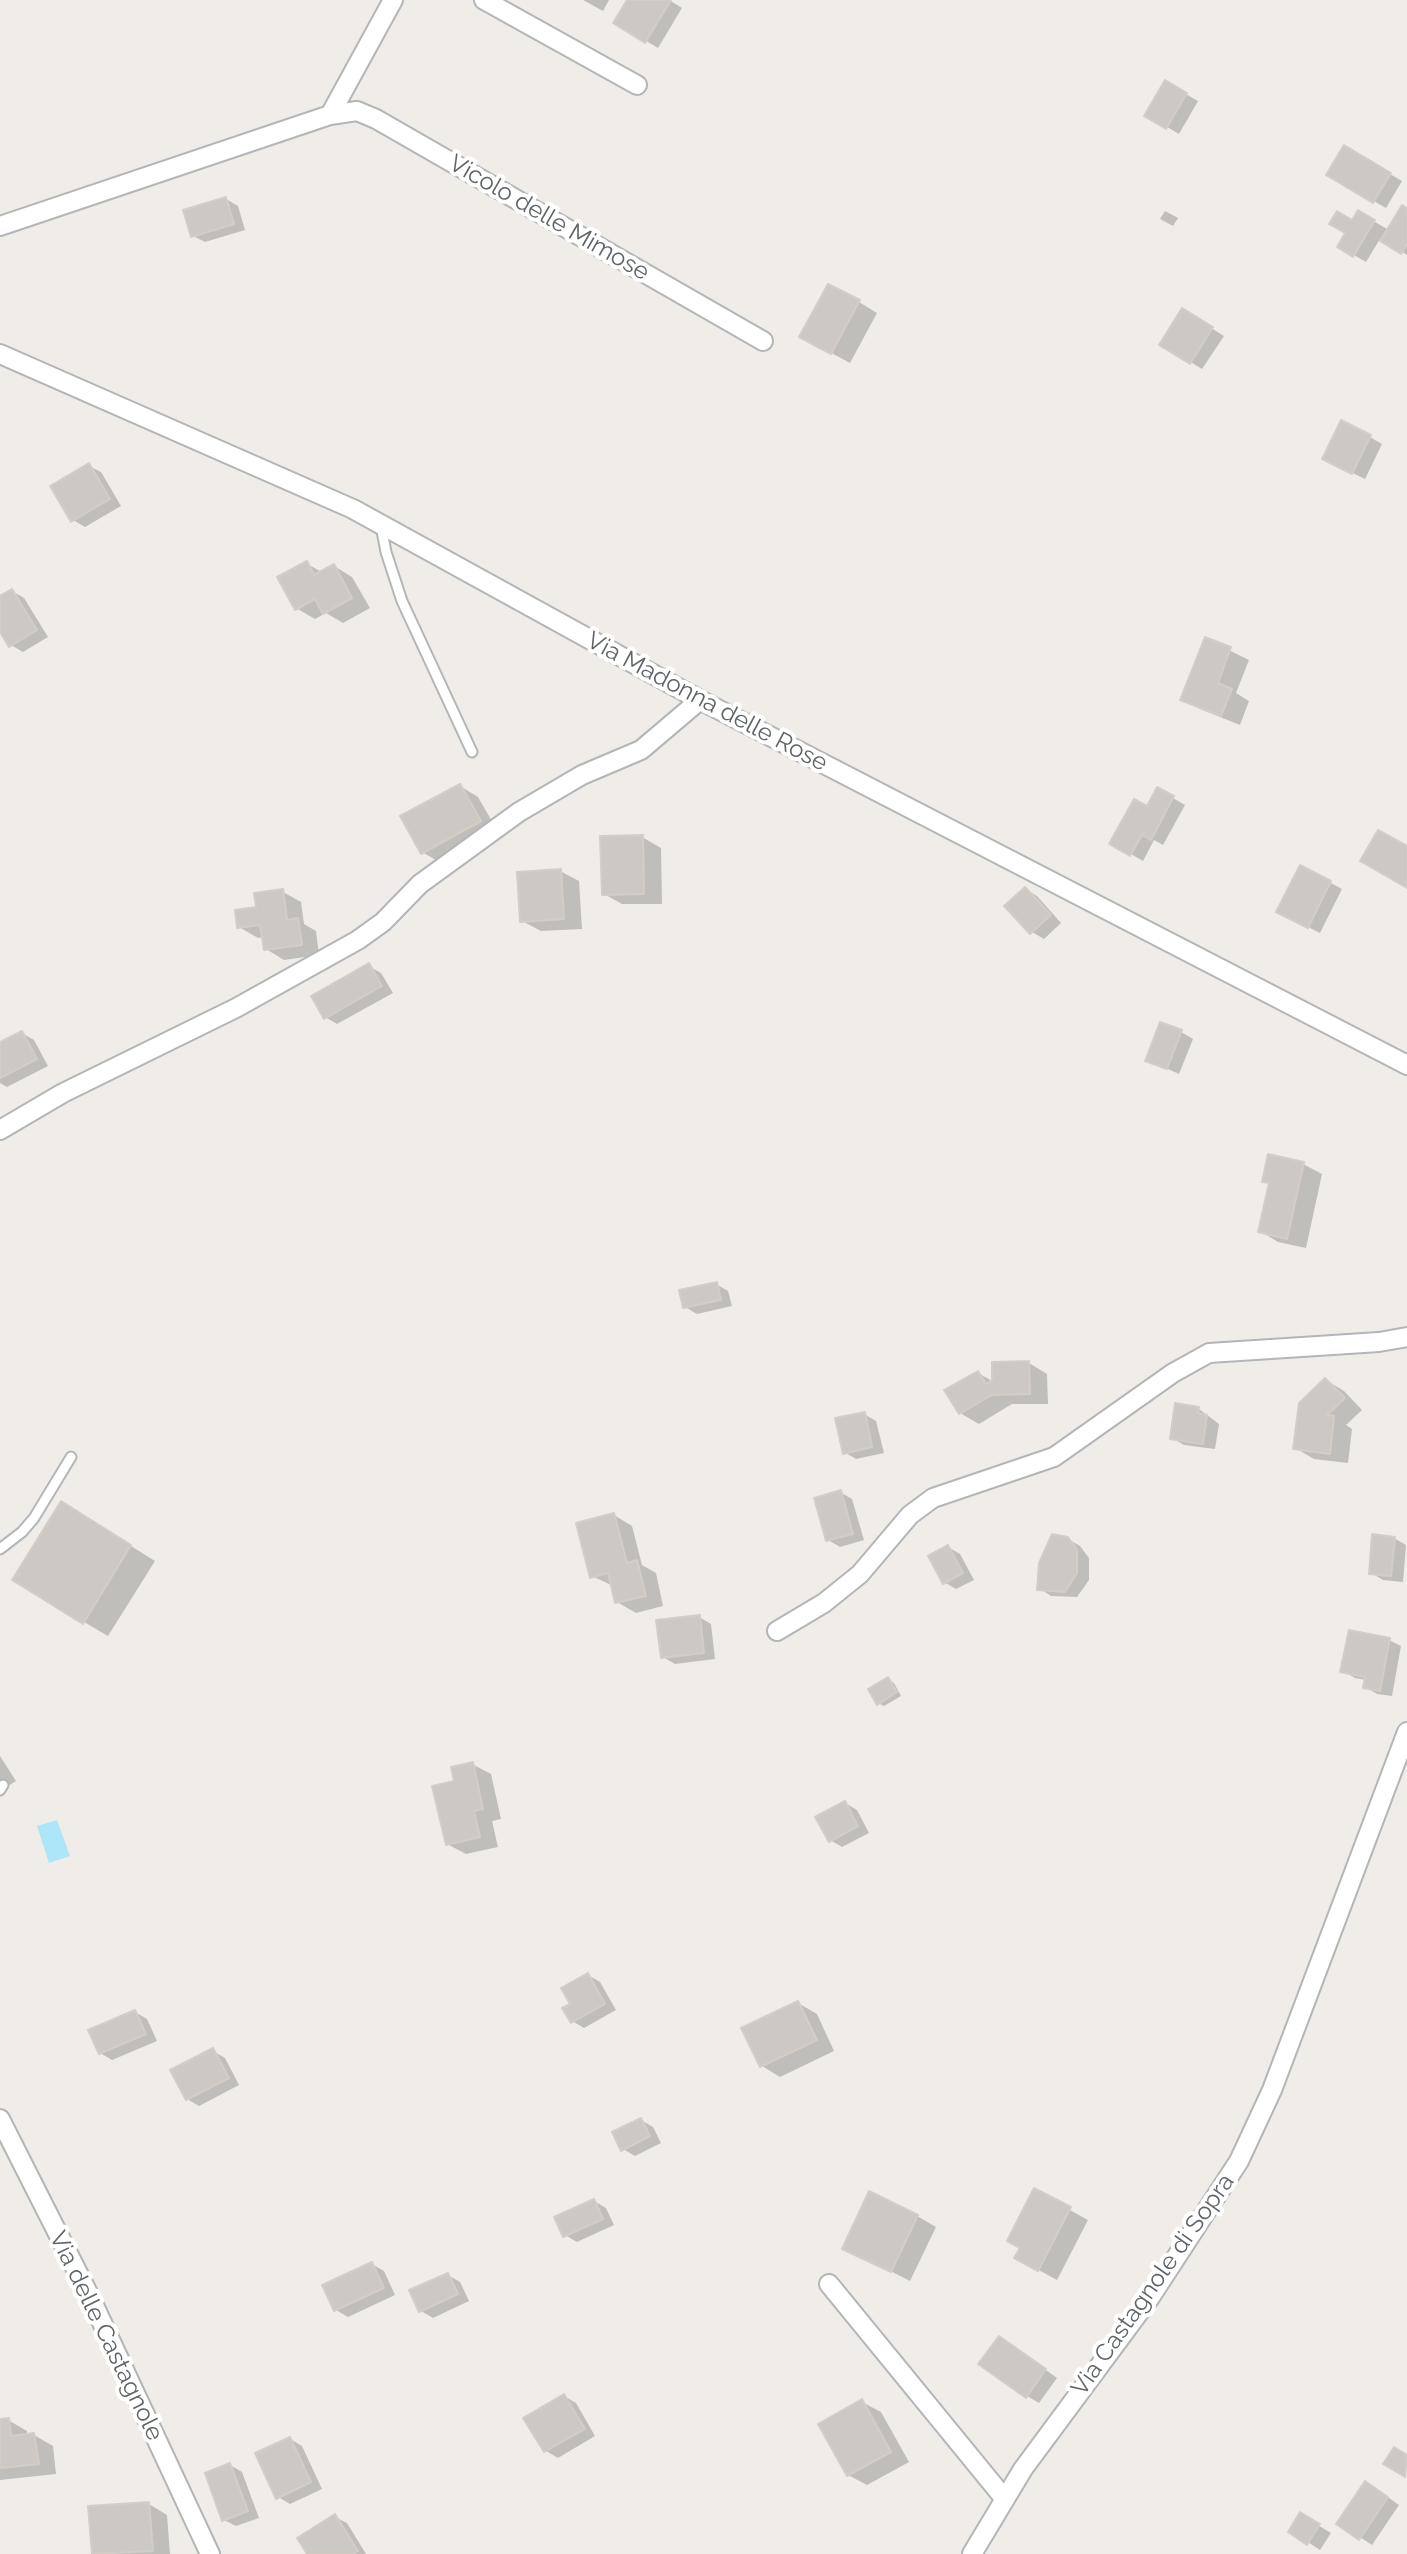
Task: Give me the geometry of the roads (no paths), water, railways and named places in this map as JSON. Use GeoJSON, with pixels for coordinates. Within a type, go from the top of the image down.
{"type":"FeatureCollection","features":[{"type":"Feature","properties":{"kind":"street"},"geometry":{"type":"LineString","coordinates":[[330,115],[393,0]]}},
{"type":"Feature","properties":{"kind":"street"},"geometry":{"type":"LineString","coordinates":[[484,0],[637,85]]}},
{"type":"Feature","properties":{"kind":"street","name":"Vicolo delle Mimose"},"geometry":{"type":"LineString","coordinates":[[0,226],[330,115],[357,111],[376,119],[763,341]]}},
{"type":"Feature","properties":{"kind":"street","name":"Via Madonna delle Rose"},"geometry":{"type":"LineString","coordinates":[[0,354],[289,479],[381,524],[700,700],[1407,1065]]}},
{"type":"Feature","properties":{"kind":"street"},"geometry":{"type":"LineString","coordinates":[[0,1130],[63,1093],[236,1008],[358,940],[376,928],[420,884],[519,812],[582,775],[641,750],[700,700]]}},
{"type":"Feature","properties":{"kind":"street"},"geometry":{"type":"LineString","coordinates":[[777,1631],[824,1603],[860,1574],[910,1515],[933,1498],[1054,1457],[1173,1373],[1209,1353],[1379,1342],[1407,1337]]}},
{"type":"Feature","properties":{"kind":"street","name":"Via Castagnole di Sopra"},"geometry":{"type":"LineString","coordinates":[[972,2554],[1004,2498],[1048,2433],[1149,2299],[1239,2161],[1272,2090],[1407,1732]]}},
{"type":"Feature","properties":{"kind":"street","name":"Via delle Castagnole"},"geometry":{"type":"LineString","coordinates":[[0,2119],[91,2299],[210,2554]]}},
{"type":"Feature","properties":{"kind":"street"},"geometry":{"type":"LineString","coordinates":[[829,2284],[1004,2498]]}},
{"type":"Feature","properties":{"kind":"lane"},"geometry":{"type":"LineString","coordinates":[[381,524],[386,552],[402,601],[472,752]]}},
{"type":"Feature","properties":{"kind":"lane"},"geometry":{"type":"LineString","coordinates":[[0,1549],[34,1518],[71,1457]]}},
{"type":"Feature","properties":{"kind":"water"},"geometry":{"type":"Polygon","coordinates":[[[57,1820],[70,1856],[49,1863],[37,1826],[57,1820]]]}}]}
